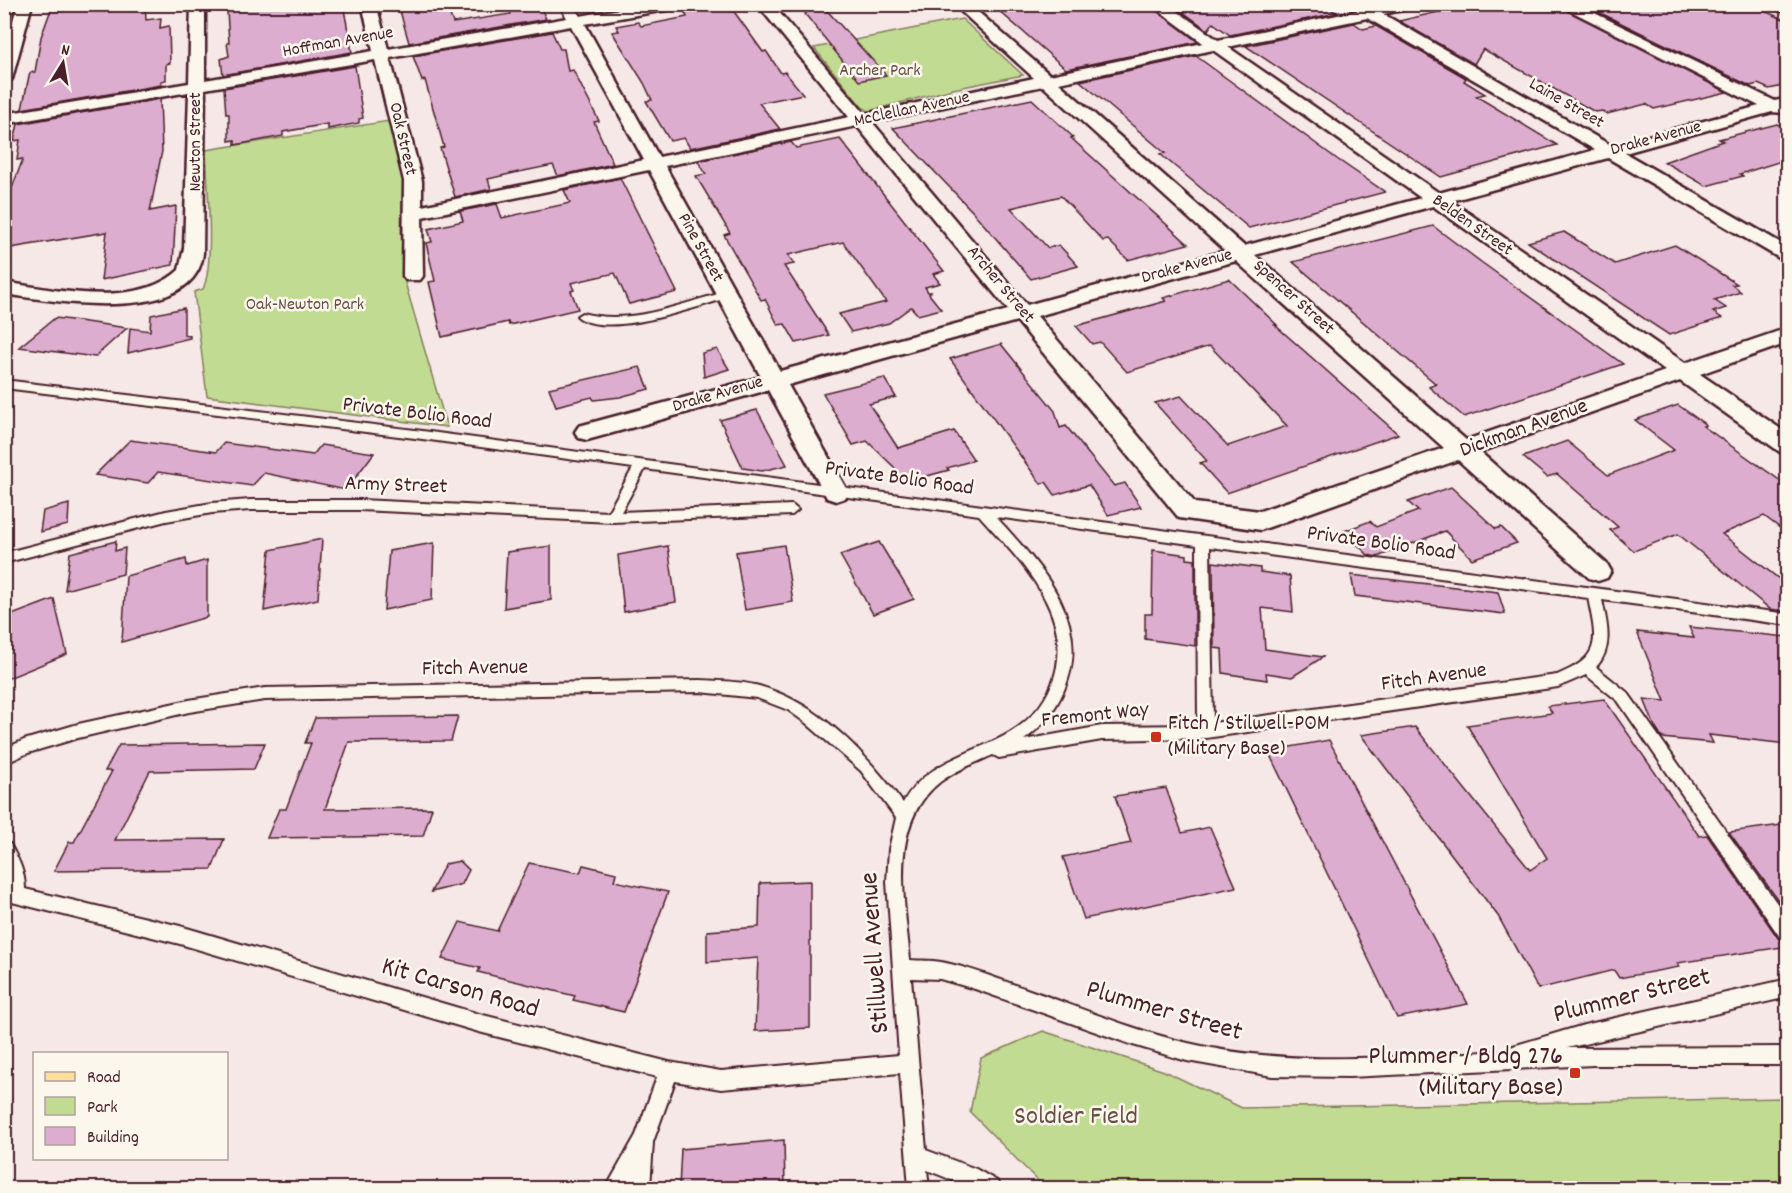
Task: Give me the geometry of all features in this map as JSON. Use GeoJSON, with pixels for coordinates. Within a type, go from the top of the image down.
{"type":"FeatureCollection","features":[{"type":"Feature","properties":{"kind":"main road"},"geometry":{"type":"LineString","coordinates":[[1779,4],[1788,8]]}},
{"type":"Feature","properties":{"kind":"street"},"geometry":{"type":"LineString","coordinates":[[4,79],[25,4]]}},
{"type":"Feature","properties":{"kind":"street","name":"Newton Street"},"geometry":{"type":"LineString","coordinates":[[4,288],[85,298],[117,298],[160,290],[184,276],[191,267],[195,211],[198,4]]}},
{"type":"Feature","properties":{"kind":"street","name":"Oak Street"},"geometry":{"type":"LineString","coordinates":[[369,4],[413,181],[413,276]]}},
{"type":"Feature","properties":{"kind":"street","name":"Hoffman Avenue"},"geometry":{"type":"LineString","coordinates":[[4,119],[382,55],[571,13],[677,4]]}},
{"type":"Feature","properties":{"kind":"street","name":"Archer Street"},"geometry":{"type":"LineString","coordinates":[[764,4],[1188,511],[1261,521]]}},
{"type":"Feature","properties":{"kind":"street","name":"Spencer Street"},"geometry":{"type":"LineString","coordinates":[[960,4],[1598,571]]}},
{"type":"Feature","properties":{"kind":"street","name":"Belden Street"},"geometry":{"type":"LineString","coordinates":[[1157,4],[1788,446]]}},
{"type":"Feature","properties":{"kind":"street","name":"McClellan Avenue"},"geometry":{"type":"LineString","coordinates":[[412,214],[1216,46],[1362,9],[1411,4]]}},
{"type":"Feature","properties":{"kind":"street"},"geometry":{"type":"LineString","coordinates":[[1564,4],[1783,108]]}},
{"type":"Feature","properties":{"kind":"street","name":"Laine Street"},"geometry":{"type":"LineString","coordinates":[[1362,9],[1788,255]]}},
{"type":"Feature","properties":{"kind":"street","name":"Pine Street"},"geometry":{"type":"LineString","coordinates":[[571,13],[836,492]]}},
{"type":"Feature","properties":{"kind":"street","name":"Drake Avenue"},"geometry":{"type":"LineString","coordinates":[[587,432],[1609,151],[1783,108]]}},
{"type":"Feature","properties":{"kind":"street","name":"Dickman Avenue"},"geometry":{"type":"LineString","coordinates":[[1261,521],[1788,336]]}},
{"type":"Feature","properties":{"kind":"lane"},"geometry":{"type":"LineString","coordinates":[[582,316],[593,322],[621,321],[726,296]]}},
{"type":"Feature","properties":{"kind":"lane","name":"Private Bolio Road"},"geometry":{"type":"LineString","coordinates":[[4,384],[415,434],[1788,620]]}},
{"type":"Feature","properties":{"kind":"lane"},"geometry":{"type":"LineString","coordinates":[[612,517],[641,465]]}},
{"type":"Feature","properties":{"kind":"lane","name":"Army Street"},"geometry":{"type":"LineString","coordinates":[[4,558],[166,516],[212,507],[297,504],[360,505],[612,517],[792,510]]}},
{"type":"Feature","properties":{"kind":"lane"},"geometry":{"type":"LineString","coordinates":[[980,754],[1030,728],[1045,712],[1063,673],[1067,642],[1060,618],[1044,587],[1013,544],[983,511]]}},
{"type":"Feature","properties":{"kind":"lane"},"geometry":{"type":"LineString","coordinates":[[1203,541],[1206,730]]}},
{"type":"Feature","properties":{"kind":"lane"},"geometry":{"type":"LineString","coordinates":[[1594,594],[1603,638],[1601,649],[1587,668],[1623,697],[1788,934]]}},
{"type":"Feature","properties":{"kind":"lane","name":"Fitch Avenue"},"geometry":{"type":"LineString","coordinates":[[1206,730],[1558,681],[1587,668]]}},
{"type":"Feature","properties":{"kind":"lane","name":"Fitch Avenue"},"geometry":{"type":"LineString","coordinates":[[4,757],[24,747],[78,731],[189,706],[265,693],[700,686],[734,688],[777,699],[811,718],[866,766],[904,817]]}},
{"type":"Feature","properties":{"kind":"lane","name":"Fremont Way"},"geometry":{"type":"LineString","coordinates":[[980,754],[1102,733],[1206,730]]}},
{"type":"Feature","properties":{"kind":"lane","name":"Stillwell Avenue"},"geometry":{"type":"LineString","coordinates":[[919,1188],[901,969],[896,855],[904,817],[915,796],[945,769],[980,754]]}},
{"type":"Feature","properties":{"kind":"lane"},"geometry":{"type":"LineString","coordinates":[[4,849],[17,874],[11,893]]}},
{"type":"Feature","properties":{"kind":"lane","name":"Kit Carson Road"},"geometry":{"type":"LineString","coordinates":[[11,893],[180,935],[479,1023],[669,1071],[721,1080],[909,1063]]}},
{"type":"Feature","properties":{"kind":"lane","name":"Plummer Street"},"geometry":{"type":"LineString","coordinates":[[901,969],[949,973],[1133,1036],[1188,1052],[1235,1062],[1272,1066],[1349,1068],[1593,1056],[1788,1056]]}},
{"type":"Feature","properties":{"kind":"lane","name":"Plummer Street"},"geometry":{"type":"LineString","coordinates":[[1491,1062],[1584,1034],[1788,988]]}},
{"type":"Feature","properties":{"kind":"lane"},"geometry":{"type":"LineString","coordinates":[[616,1188],[644,1140],[669,1071]]}},
{"type":"Feature","properties":{"kind":"lane"},"geometry":{"type":"LineString","coordinates":[[640,1188],[644,1140]]}},
{"type":"Feature","properties":{"kind":"lane"},"geometry":{"type":"LineString","coordinates":[[917,1156],[969,1176],[990,1188]]}},
{"type":"Feature","properties":{"kind":"green space","name":"Archer Park"},"geometry":{"type":"Polygon","coordinates":[[[962,19],[1023,75],[953,89],[869,111],[862,107],[814,48],[962,19]]]}},
{"type":"Feature","properties":{"kind":"green space","name":"Oak-Newton Park"},"geometry":{"type":"Polygon","coordinates":[[[389,121],[403,181],[401,228],[404,279],[447,427],[207,396],[194,292],[203,289],[209,261],[206,150],[389,121]]]}},
{"type":"Feature","properties":{"kind":"green space","name":"Soldier Field"},"geometry":{"type":"Polygon","coordinates":[[[1043,1031],[1164,1071],[1242,1108],[1787,1098],[1787,1188],[1045,1188],[970,1112],[981,1058],[1043,1031]]]}},
{"type":"Feature","properties":{"kind":"building"},"geometry":{"type":"Polygon","coordinates":[[[53,4],[145,4],[146,20],[161,18],[160,28],[169,26],[170,63],[166,64],[166,80],[161,81],[161,85],[22,109],[29,76],[31,72],[35,72],[41,37],[53,4]]]}},
{"type":"Feature","properties":{"kind":"building"},"geometry":{"type":"Polygon","coordinates":[[[232,4],[343,4],[352,52],[223,75],[221,59],[229,56],[227,11],[232,11],[232,4]]]}},
{"type":"Feature","properties":{"kind":"building"},"geometry":{"type":"Polygon","coordinates":[[[398,4],[446,4],[453,23],[511,14],[508,4],[539,4],[546,19],[409,43],[398,4]]]}},
{"type":"Feature","properties":{"kind":"building"},"geometry":{"type":"Polygon","coordinates":[[[815,4],[821,4],[886,75],[859,81],[805,14],[815,4]]]}},
{"type":"Feature","properties":{"kind":"building"},"geometry":{"type":"Polygon","coordinates":[[[991,4],[1148,4],[1198,42],[1066,69],[991,4]]]}},
{"type":"Feature","properties":{"kind":"building"},"geometry":{"type":"Polygon","coordinates":[[[1172,4],[1323,4],[1337,13],[1230,35],[1213,23],[1208,30],[1172,4]]]}},
{"type":"Feature","properties":{"kind":"building"},"geometry":{"type":"Polygon","coordinates":[[[1473,4],[1555,4],[1727,92],[1654,109],[1646,104],[1607,114],[1602,111],[1595,112],[1483,49],[1474,64],[1399,21],[1473,4]]]}},
{"type":"Feature","properties":{"kind":"building"},"geometry":{"type":"Polygon","coordinates":[[[1582,4],[1748,4],[1788,21],[1788,85],[1769,89],[1758,84],[1750,86],[1582,4]]]}},
{"type":"Feature","properties":{"kind":"building"},"geometry":{"type":"Polygon","coordinates":[[[730,6],[763,52],[766,51],[781,73],[785,72],[803,94],[759,103],[780,129],[690,148],[684,138],[670,141],[646,101],[652,100],[644,83],[612,32],[619,31],[616,26],[638,22],[641,26],[687,17],[685,13],[730,6]]]}},
{"type":"Feature","properties":{"kind":"building"},"geometry":{"type":"Polygon","coordinates":[[[1354,23],[1363,29],[1376,26],[1466,78],[1464,81],[1485,94],[1476,96],[1557,145],[1441,177],[1246,46],[1354,23]]]}},
{"type":"Feature","properties":{"kind":"building"},"geometry":{"type":"Polygon","coordinates":[[[552,32],[560,49],[564,49],[568,71],[573,70],[599,121],[594,122],[613,164],[558,176],[553,165],[514,173],[488,179],[491,189],[455,197],[440,148],[444,147],[425,80],[422,81],[413,56],[552,32]]]}},
{"type":"Feature","properties":{"kind":"building"},"geometry":{"type":"Polygon","coordinates":[[[1196,56],[1385,192],[1249,228],[1160,154],[1165,153],[1080,81],[1196,56]]]}},
{"type":"Feature","properties":{"kind":"building"},"geometry":{"type":"Polygon","coordinates":[[[355,66],[363,118],[359,119],[359,123],[328,129],[328,124],[283,132],[283,136],[235,145],[235,140],[229,141],[229,114],[226,114],[224,88],[355,66]]]}},
{"type":"Feature","properties":{"kind":"building"},"geometry":{"type":"Polygon","coordinates":[[[160,99],[162,151],[150,211],[176,206],[173,265],[101,280],[107,232],[4,249],[4,209],[23,159],[17,160],[20,140],[14,141],[18,124],[160,99]]]}},
{"type":"Feature","properties":{"kind":"building"},"geometry":{"type":"Polygon","coordinates":[[[1032,99],[1073,137],[1071,138],[1188,244],[1128,260],[1108,240],[1103,241],[1061,196],[1011,208],[1048,248],[1059,245],[1078,266],[1031,279],[973,212],[893,128],[1032,99]]]}},
{"type":"Feature","properties":{"kind":"building"},"geometry":{"type":"Polygon","coordinates":[[[1777,124],[1788,129],[1788,159],[1740,174],[1743,176],[1706,186],[1664,162],[1723,141],[1719,139],[1777,124]]]}},
{"type":"Feature","properties":{"kind":"building"},"geometry":{"type":"Polygon","coordinates":[[[840,139],[944,271],[933,274],[940,283],[925,287],[928,292],[931,292],[929,294],[941,309],[918,315],[911,307],[889,323],[851,332],[839,314],[886,302],[843,242],[788,255],[794,264],[784,266],[829,335],[796,343],[785,324],[778,325],[765,299],[761,300],[724,235],[730,233],[696,176],[706,174],[698,161],[791,142],[796,148],[840,139]]]}},
{"type":"Feature","properties":{"kind":"building"},"geometry":{"type":"Polygon","coordinates":[[[620,178],[677,292],[629,304],[615,273],[571,283],[574,290],[571,291],[578,309],[442,337],[429,282],[435,281],[426,243],[432,242],[428,229],[463,221],[460,211],[497,204],[502,218],[570,203],[564,190],[620,178]]]}},
{"type":"Feature","properties":{"kind":"building"},"geometry":{"type":"Polygon","coordinates":[[[1433,226],[1623,364],[1464,417],[1429,387],[1436,384],[1293,262],[1433,226]]]}},
{"type":"Feature","properties":{"kind":"building"},"geometry":{"type":"Polygon","coordinates":[[[1564,232],[1615,264],[1675,245],[1737,284],[1732,285],[1741,292],[1714,300],[1726,308],[1713,312],[1722,318],[1669,335],[1528,242],[1564,232]]]}},
{"type":"Feature","properties":{"kind":"building"},"geometry":{"type":"Polygon","coordinates":[[[1229,279],[1277,325],[1275,325],[1398,434],[1227,493],[1200,463],[1207,461],[1155,403],[1181,396],[1228,446],[1287,426],[1210,346],[1127,372],[1100,342],[1092,344],[1076,326],[1166,301],[1163,298],[1229,279]]]}},
{"type":"Feature","properties":{"kind":"building"},"geometry":{"type":"Polygon","coordinates":[[[184,308],[184,335],[190,338],[128,353],[130,328],[150,331],[151,315],[184,308]]]}},
{"type":"Feature","properties":{"kind":"building"},"geometry":{"type":"Polygon","coordinates":[[[55,318],[127,328],[95,357],[19,347],[55,318]]]}},
{"type":"Feature","properties":{"kind":"building"},"geometry":{"type":"Polygon","coordinates":[[[1001,344],[1055,411],[1060,428],[1066,426],[1114,486],[1125,483],[1141,507],[1108,515],[1089,485],[1055,495],[1046,482],[1041,484],[950,359],[1001,344]]]}},
{"type":"Feature","properties":{"kind":"building"},"geometry":{"type":"Polygon","coordinates":[[[717,349],[729,369],[704,377],[702,353],[717,349]]]}},
{"type":"Feature","properties":{"kind":"building"},"geometry":{"type":"Polygon","coordinates":[[[640,367],[649,389],[620,397],[594,400],[592,397],[556,406],[549,388],[640,367]]]}},
{"type":"Feature","properties":{"kind":"building"},"geometry":{"type":"Polygon","coordinates":[[[884,378],[896,397],[869,404],[898,448],[954,431],[974,460],[916,479],[911,483],[904,477],[898,476],[894,467],[867,441],[853,445],[823,393],[884,378]]]}},
{"type":"Feature","properties":{"kind":"building"},"geometry":{"type":"Polygon","coordinates":[[[1678,405],[1706,425],[1703,426],[1788,486],[1788,534],[1764,516],[1722,534],[1788,586],[1788,612],[1770,609],[1678,534],[1634,551],[1610,530],[1618,527],[1557,474],[1547,477],[1523,457],[1567,441],[1608,475],[1674,450],[1635,420],[1678,405]]]}},
{"type":"Feature","properties":{"kind":"building"},"geometry":{"type":"Polygon","coordinates":[[[757,410],[787,465],[762,471],[743,468],[720,420],[757,410]]]}},
{"type":"Feature","properties":{"kind":"building"},"geometry":{"type":"Polygon","coordinates":[[[130,440],[216,452],[224,443],[313,455],[321,445],[374,453],[346,490],[264,473],[252,486],[158,472],[148,483],[95,475],[130,440]]]}},
{"type":"Feature","properties":{"kind":"building"},"geometry":{"type":"Polygon","coordinates":[[[1451,487],[1496,529],[1501,527],[1517,543],[1472,559],[1445,531],[1377,557],[1368,555],[1344,531],[1370,521],[1376,527],[1418,511],[1408,502],[1451,487]]]}},
{"type":"Feature","properties":{"kind":"building"},"geometry":{"type":"Polygon","coordinates":[[[69,504],[68,525],[40,532],[43,511],[69,504]]]}},
{"type":"Feature","properties":{"kind":"building"},"geometry":{"type":"Polygon","coordinates":[[[322,539],[318,599],[264,611],[270,550],[322,539]]]}},
{"type":"Feature","properties":{"kind":"building"},"geometry":{"type":"Polygon","coordinates":[[[116,541],[115,551],[125,548],[123,574],[65,590],[70,553],[116,541]]]}},
{"type":"Feature","properties":{"kind":"building"},"geometry":{"type":"Polygon","coordinates":[[[879,542],[914,599],[873,614],[840,555],[879,542]]]}},
{"type":"Feature","properties":{"kind":"building"},"geometry":{"type":"Polygon","coordinates":[[[434,543],[432,600],[384,610],[389,551],[434,543]]]}},
{"type":"Feature","properties":{"kind":"building"},"geometry":{"type":"Polygon","coordinates":[[[784,545],[793,602],[745,610],[736,552],[784,545]]]}},
{"type":"Feature","properties":{"kind":"building"},"geometry":{"type":"Polygon","coordinates":[[[551,546],[551,600],[504,608],[507,552],[551,546]]]}},
{"type":"Feature","properties":{"kind":"building"},"geometry":{"type":"Polygon","coordinates":[[[668,546],[676,602],[624,612],[618,555],[668,546]]]}},
{"type":"Feature","properties":{"kind":"building"},"geometry":{"type":"Polygon","coordinates":[[[1153,550],[1187,555],[1187,559],[1195,560],[1195,646],[1145,639],[1145,614],[1152,614],[1153,550]]]}},
{"type":"Feature","properties":{"kind":"building"},"geometry":{"type":"Polygon","coordinates":[[[186,559],[187,566],[207,560],[207,617],[122,642],[126,576],[186,559]]]}},
{"type":"Feature","properties":{"kind":"building"},"geometry":{"type":"Polygon","coordinates":[[[1213,562],[1260,568],[1260,572],[1290,576],[1293,612],[1262,608],[1265,649],[1323,657],[1292,677],[1266,673],[1267,680],[1223,673],[1222,649],[1214,648],[1213,562]]]}},
{"type":"Feature","properties":{"kind":"building"},"geometry":{"type":"Polygon","coordinates":[[[1351,575],[1498,592],[1505,614],[1355,596],[1351,575]]]}},
{"type":"Feature","properties":{"kind":"building"},"geometry":{"type":"Polygon","coordinates":[[[54,599],[67,654],[4,680],[4,618],[54,599]]]}},
{"type":"Feature","properties":{"kind":"building"},"geometry":{"type":"Polygon","coordinates":[[[1689,627],[1788,637],[1788,744],[1709,735],[1713,743],[1662,738],[1644,699],[1665,701],[1637,632],[1694,638],[1689,627]]]}},
{"type":"Feature","properties":{"kind":"building"},"geometry":{"type":"Polygon","coordinates":[[[1604,699],[1699,836],[1707,835],[1780,941],[1788,946],[1677,963],[1679,967],[1619,978],[1614,970],[1538,989],[1498,916],[1361,735],[1415,727],[1530,870],[1547,858],[1467,725],[1552,713],[1548,706],[1604,699]]]}},
{"type":"Feature","properties":{"kind":"building"},"geometry":{"type":"Polygon","coordinates":[[[458,716],[451,741],[349,742],[325,809],[432,808],[423,836],[267,838],[279,809],[286,809],[311,743],[305,743],[315,718],[458,716]]]}},
{"type":"Feature","properties":{"kind":"building"},"geometry":{"type":"Polygon","coordinates":[[[1329,740],[1468,1004],[1397,1018],[1268,751],[1329,740]]]}},
{"type":"Feature","properties":{"kind":"building"},"geometry":{"type":"Polygon","coordinates":[[[265,743],[254,769],[150,771],[115,840],[224,839],[212,869],[54,871],[69,842],[74,842],[112,771],[105,771],[119,745],[265,743]]]}},
{"type":"Feature","properties":{"kind":"building"},"geometry":{"type":"Polygon","coordinates":[[[1166,788],[1182,833],[1210,827],[1236,887],[1084,919],[1063,857],[1131,843],[1115,796],[1166,788]]]}},
{"type":"Feature","properties":{"kind":"building"},"geometry":{"type":"Polygon","coordinates":[[[1788,824],[1788,914],[1729,832],[1788,824]]]}},
{"type":"Feature","properties":{"kind":"building"},"geometry":{"type":"Polygon","coordinates":[[[460,861],[469,870],[462,884],[431,892],[445,864],[460,861]]]}},
{"type":"Feature","properties":{"kind":"building"},"geometry":{"type":"Polygon","coordinates":[[[529,863],[580,873],[583,865],[616,873],[614,881],[668,892],[624,1012],[573,1000],[575,996],[478,972],[480,968],[442,959],[460,922],[497,931],[529,863]]]}},
{"type":"Feature","properties":{"kind":"building"},"geometry":{"type":"Polygon","coordinates":[[[810,881],[810,1028],[755,1031],[758,958],[707,962],[707,931],[759,927],[760,883],[810,881]]]}},
{"type":"Feature","properties":{"kind":"building"},"geometry":{"type":"Polygon","coordinates":[[[784,1140],[785,1188],[679,1188],[681,1149],[784,1140]]]}},
{"type":"Feature","properties":{"kind":"place","name":"Fitch / Stilwell-POM (Military Base)"},"geometry":{"type":"Point","coordinates":[1156,737]}},
{"type":"Feature","properties":{"kind":"place","name":"Plummer / Bldg 276 (Military Base)"},"geometry":{"type":"Point","coordinates":[1575,1073]}}]}
